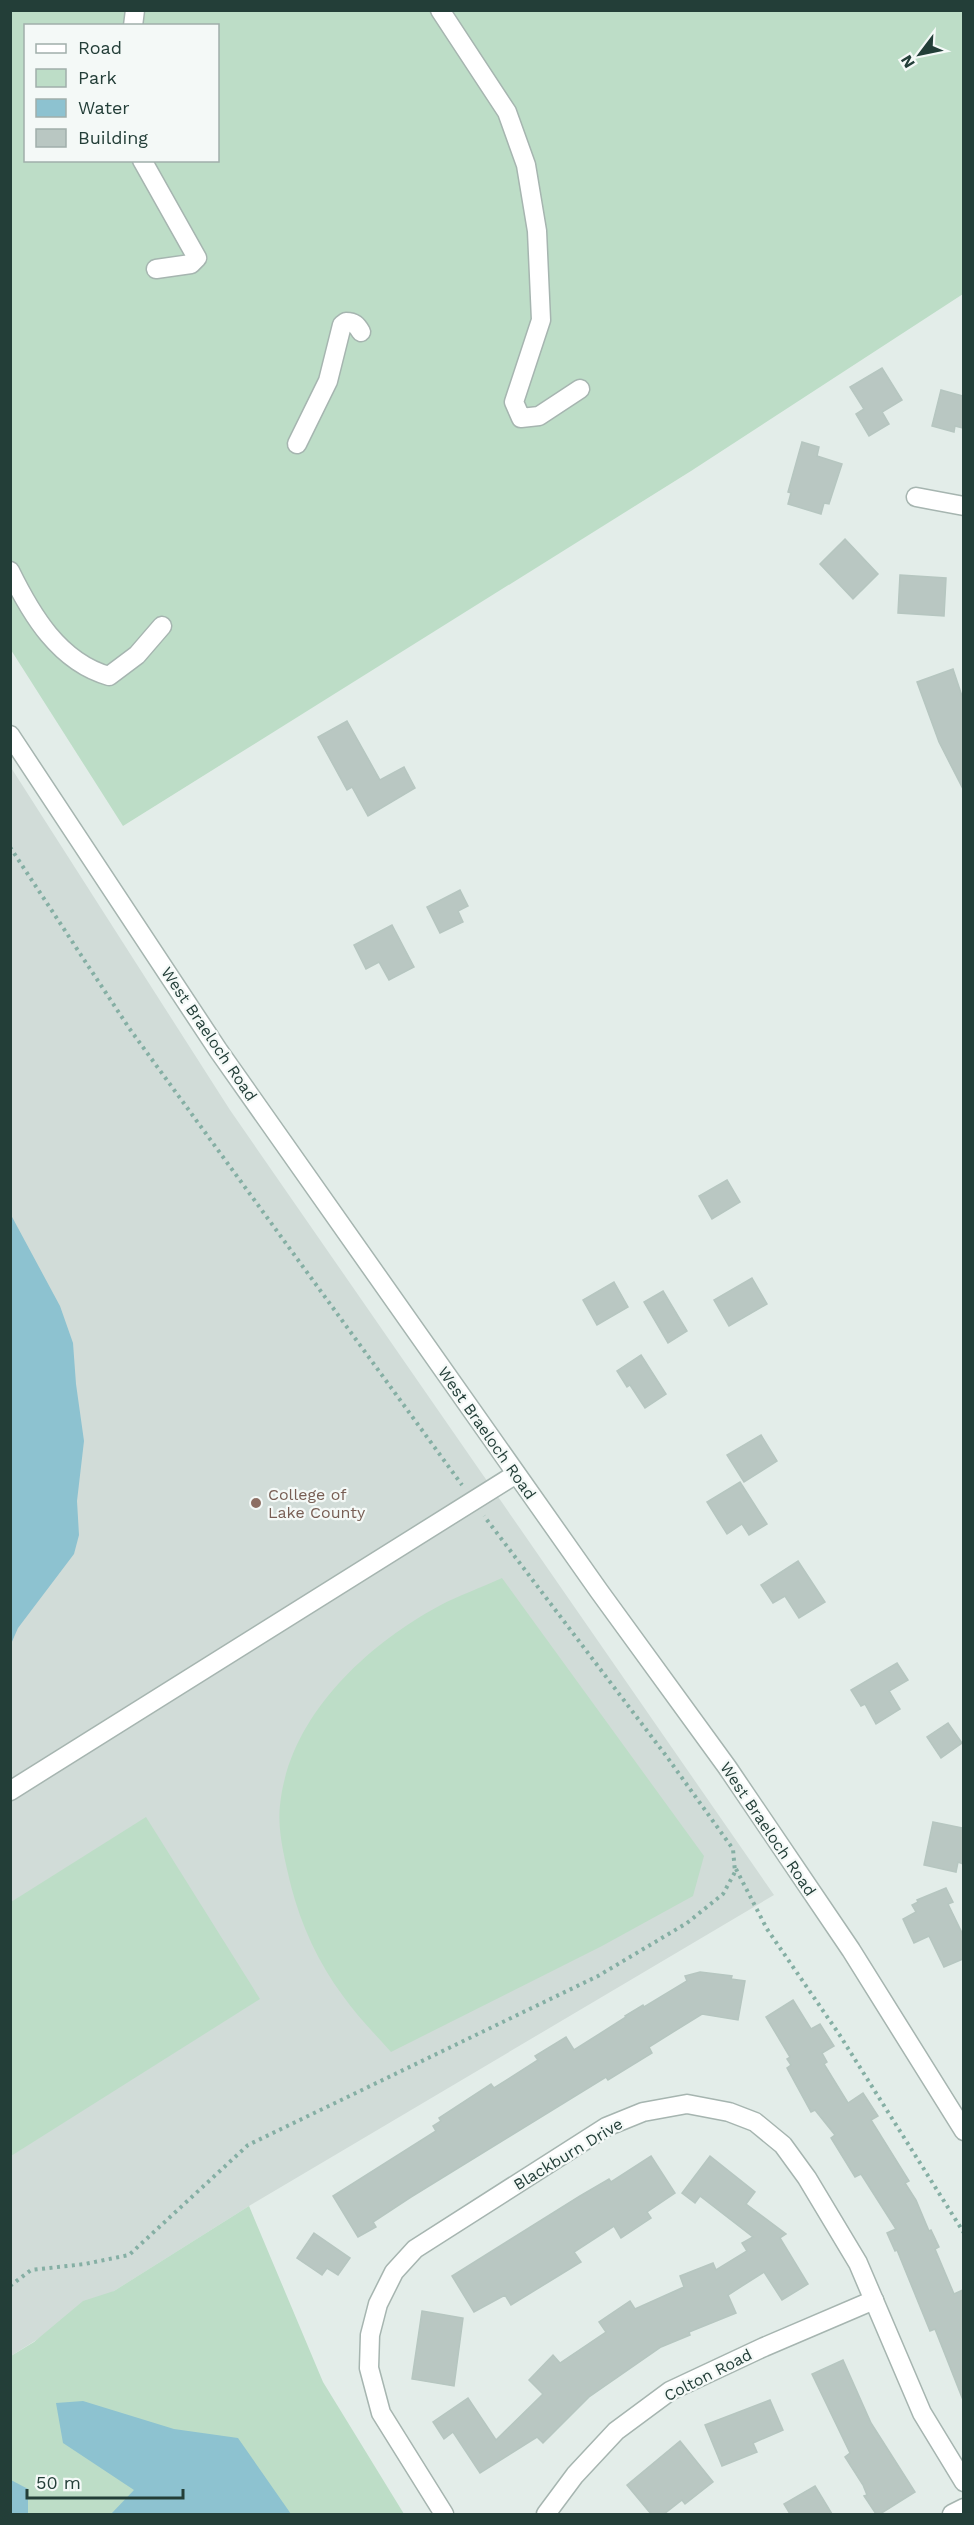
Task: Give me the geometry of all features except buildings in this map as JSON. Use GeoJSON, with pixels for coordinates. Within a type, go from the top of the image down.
{"type":"FeatureCollection","features":[{"type":"Feature","properties":{"kind":"street"},"geometry":{"type":"LineString","coordinates":[[440,10],[507,112],[526,165],[537,231],[541,320],[514,402],[521,418],[539,416],[580,389]]}},
{"type":"Feature","properties":{"kind":"street"},"geometry":{"type":"LineString","coordinates":[[143,162],[197,258],[190,264],[156,269]]}},
{"type":"Feature","properties":{"kind":"street"},"geometry":{"type":"LineString","coordinates":[[297,444],[328,381],[342,326],[346,322],[351,322],[356,324],[361,332]]}},
{"type":"Feature","properties":{"kind":"street"},"geometry":{"type":"LineString","coordinates":[[916,497],[963,506]]}},
{"type":"Feature","properties":{"kind":"street"},"geometry":{"type":"LineString","coordinates":[[10,571],[37,621],[51,638],[61,648],[97,673],[109,676],[137,655],[162,626]]}},
{"type":"Feature","properties":{"kind":"street","name":"West Braeloch Road"},"geometry":{"type":"LineString","coordinates":[[10,735],[218,1050],[516,1474],[727,1767],[850,1950],[963,2131]]}},
{"type":"Feature","properties":{"kind":"street"},"geometry":{"type":"LineString","coordinates":[[10,1791],[516,1474]]}},
{"type":"Feature","properties":{"kind":"street","name":"Blackburn Drive"},"geometry":{"type":"LineString","coordinates":[[444,2514],[381,2413],[369,2368],[370,2335],[378,2304],[394,2272],[415,2249],[606,2127],[643,2112],[687,2104],[729,2112],[755,2122],[783,2145],[807,2178],[858,2263],[922,2413],[963,2482]]}},
{"type":"Feature","properties":{"kind":"street","name":"Colton Road"},"geometry":{"type":"LineString","coordinates":[[546,2514],[575,2475],[616,2431],[670,2391],[873,2300]]}},
{"type":"Feature","properties":{"kind":"street"},"geometry":{"type":"LineString","coordinates":[[952,2514],[963,2508]]}},
{"type":"Feature","properties":{"kind":"path"},"geometry":{"type":"LineString","coordinates":[[10,847],[129,1028],[233,1174],[733,1849],[735,1872],[723,1894],[687,1923],[598,1976],[248,2145],[129,2255],[31,2271],[10,2286]]}},
{"type":"Feature","properties":{"kind":"path"},"geometry":{"type":"LineString","coordinates":[[734,1865],[767,1929],[839,2034],[963,2233]]}},
{"type":"Feature","properties":{"kind":"shaded area","name":"College of Lake County"},"geometry":{"type":"Polygon","coordinates":[[[10,766],[230,1110],[774,1895],[249,2206],[11,2356],[10,766]]]}},
{"type":"Feature","properties":{"kind":"green space"},"geometry":{"type":"Polygon","coordinates":[[[11,11],[963,11],[963,294],[691,471],[123,826],[11,650],[11,11]]]}},
{"type":"Feature","properties":{"kind":"green space"},"geometry":{"type":"Polygon","coordinates":[[[502,1578],[704,1856],[693,1896],[602,1946],[391,2052],[354,2011],[334,1984],[312,1944],[300,1915],[284,1856],[279,1815],[286,1773],[298,1742],[315,1714],[335,1688],[359,1663],[411,1622],[447,1602],[502,1578]]]}},
{"type":"Feature","properties":{"kind":"green space"},"geometry":{"type":"Polygon","coordinates":[[[146,1817],[260,1999],[11,2156],[11,1902],[146,1817]]]}},
{"type":"Feature","properties":{"kind":"green space"},"geometry":{"type":"Polygon","coordinates":[[[249,2206],[323,2382],[404,2514],[11,2514],[11,2356],[34,2342],[83,2301],[114,2291],[249,2206]]]}},
{"type":"Feature","properties":{"kind":"water"},"geometry":{"type":"Polygon","coordinates":[[[11,1215],[60,1306],[73,1343],[84,1441],[77,1501],[79,1535],[74,1554],[18,1628],[11,1644],[11,1215]]]}},
{"type":"Feature","properties":{"kind":"water"},"geometry":{"type":"Polygon","coordinates":[[[83,2401],[174,2429],[238,2438],[291,2514],[111,2514],[134,2490],[63,2443],[56,2403],[83,2401]]]}},
{"type":"Feature","properties":{"kind":"water"},"geometry":{"type":"Polygon","coordinates":[[[11,2480],[28,2489],[28,2514],[11,2514],[11,2480]]]}},
{"type":"Feature","properties":{"kind":"place","name":"College of Lake County"},"geometry":{"type":"Point","coordinates":[256,1503]}}]}
